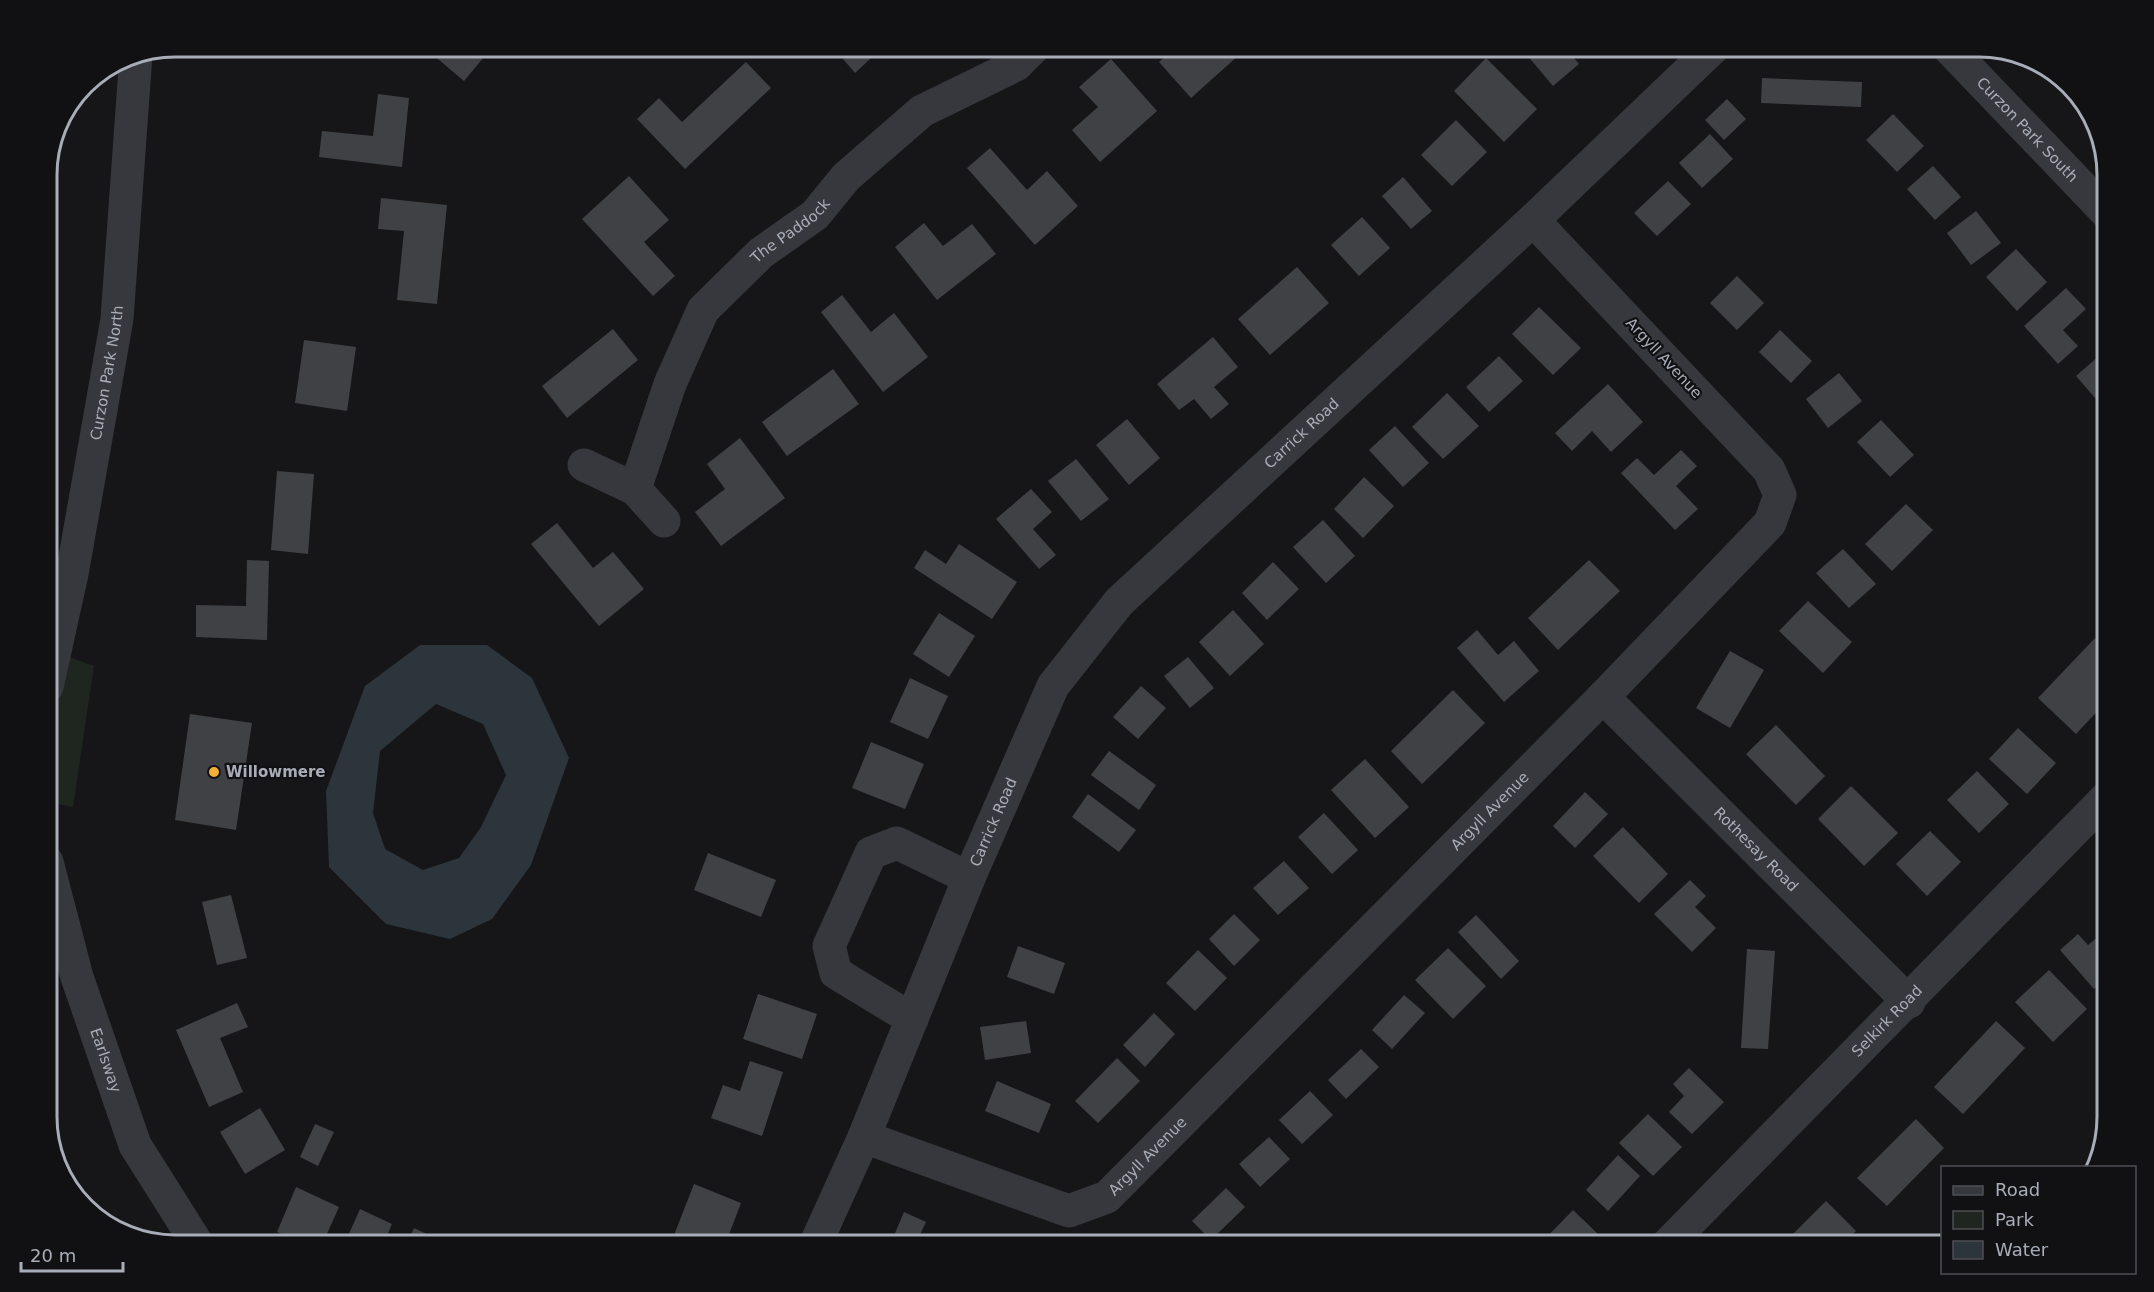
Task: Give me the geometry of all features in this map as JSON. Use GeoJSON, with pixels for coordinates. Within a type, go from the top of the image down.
{"type":"FeatureCollection","features":[{"type":"Feature","properties":{"kind":"street","name":"The Paddock"},"geometry":{"type":"LineString","coordinates":[[636,489],[670,384],[704,310],[761,253],[815,215],[846,177],[922,111],[1016,65],[1024,57]]}},
{"type":"Feature","properties":{"kind":"street","name":"Carrick Road"},"geometry":{"type":"LineString","coordinates":[[820,1235],[864,1137],[969,878],[1053,686],[1119,602],[1533,220],[1703,57]]}},
{"type":"Feature","properties":{"kind":"street","name":"Curzon Park South"},"geometry":{"type":"LineString","coordinates":[[1958,57],[2097,203]]}},
{"type":"Feature","properties":{"kind":"street","name":"Curzon Park North"},"geometry":{"type":"LineString","coordinates":[[57,642],[72,574],[117,319],[135,64]]}},
{"type":"Feature","properties":{"kind":"street","name":"Argyll Avenue"},"geometry":{"type":"LineString","coordinates":[[864,1137],[1069,1211],[1107,1197],[1603,697],[1770,523],[1780,495],[1769,470],[1533,220]]}},
{"type":"Feature","properties":{"kind":"street"},"geometry":{"type":"LineString","coordinates":[[584,465],[636,489],[664,521]]}},
{"type":"Feature","properties":{"kind":"street","name":"Rothesay Road"},"geometry":{"type":"LineString","coordinates":[[1603,697],[1909,1002]]}},
{"type":"Feature","properties":{"kind":"street","name":"Selkirk Road"},"geometry":{"type":"LineString","coordinates":[[1677,1235],[1909,1002],[2097,807]]}},
{"type":"Feature","properties":{"kind":"street","name":"Carrick Road"},"geometry":{"type":"LineString","coordinates":[[912,1019],[836,974],[829,946],[871,852],[897,843],[969,878]]}},
{"type":"Feature","properties":{"kind":"street","name":"Earlsway"},"geometry":{"type":"LineString","coordinates":[[57,900],[77,977],[135,1145],[192,1235]]}},
{"type":"Feature","properties":{"kind":"green space"},"geometry":{"type":"Polygon","coordinates":[[[69,657],[94,666],[73,807],[57,804],[57,682],[62,661],[69,657]]]}},
{"type":"Feature","properties":{"kind":"water"},"geometry":{"type":"Polygon","coordinates":[[[420,645],[487,645],[532,678],[569,758],[531,865],[492,919],[450,939],[386,924],[329,867],[326,791],[365,686],[420,645]],[[436,704],[380,751],[373,813],[385,849],[423,870],[459,858],[481,827],[506,775],[483,724],[436,704]]]}},
{"type":"Feature","properties":{"kind":"building"},"geometry":{"type":"Polygon","coordinates":[[[436,57],[484,57],[464,81],[436,57]]]}},
{"type":"Feature","properties":{"kind":"building"},"geometry":{"type":"Polygon","coordinates":[[[841,57],[872,57],[855,73],[841,57]]]}},
{"type":"Feature","properties":{"kind":"building"},"geometry":{"type":"Polygon","coordinates":[[[1165,57],[1237,57],[1191,98],[1159,62],[1165,57]]]}},
{"type":"Feature","properties":{"kind":"building"},"geometry":{"type":"Polygon","coordinates":[[[1529,57],[1573,57],[1579,64],[1553,86],[1529,57]]]}},
{"type":"Feature","properties":{"kind":"building"},"geometry":{"type":"Polygon","coordinates":[[[1486,58],[1537,109],[1504,142],[1454,91],[1486,58]]]}},
{"type":"Feature","properties":{"kind":"building"},"geometry":{"type":"Polygon","coordinates":[[[1111,59],[1157,111],[1100,162],[1072,130],[1098,107],[1079,87],[1111,59]]]}},
{"type":"Feature","properties":{"kind":"building"},"geometry":{"type":"Polygon","coordinates":[[[746,62],[771,88],[685,169],[637,119],[659,98],[682,122],[746,62]]]}},
{"type":"Feature","properties":{"kind":"building"},"geometry":{"type":"Polygon","coordinates":[[[1762,78],[1862,82],[1861,107],[1761,103],[1762,78]]]}},
{"type":"Feature","properties":{"kind":"building"},"geometry":{"type":"Polygon","coordinates":[[[378,94],[409,98],[402,167],[319,157],[322,131],[373,136],[378,94]]]}},
{"type":"Feature","properties":{"kind":"building"},"geometry":{"type":"Polygon","coordinates":[[[1727,99],[1746,119],[1724,140],[1705,120],[1727,99]]]}},
{"type":"Feature","properties":{"kind":"building"},"geometry":{"type":"Polygon","coordinates":[[[1893,114],[1924,146],[1897,172],[1866,140],[1893,114]]]}},
{"type":"Feature","properties":{"kind":"building"},"geometry":{"type":"Polygon","coordinates":[[[1456,120],[1487,152],[1452,186],[1421,155],[1456,120]]]}},
{"type":"Feature","properties":{"kind":"building"},"geometry":{"type":"Polygon","coordinates":[[[1710,134],[1733,159],[1702,188],[1679,163],[1710,134]]]}},
{"type":"Feature","properties":{"kind":"building"},"geometry":{"type":"Polygon","coordinates":[[[990,148],[1027,190],[1047,171],[1078,206],[1035,245],[967,168],[990,148]]]}},
{"type":"Feature","properties":{"kind":"building"},"geometry":{"type":"Polygon","coordinates":[[[1933,166],[1961,197],[1935,220],[1907,189],[1933,166]]]}},
{"type":"Feature","properties":{"kind":"building"},"geometry":{"type":"Polygon","coordinates":[[[629,176],[669,220],[644,242],[675,276],[653,296],[582,219],[629,176]]]}},
{"type":"Feature","properties":{"kind":"building"},"geometry":{"type":"Polygon","coordinates":[[[1403,177],[1432,211],[1411,229],[1382,196],[1403,177]]]}},
{"type":"Feature","properties":{"kind":"building"},"geometry":{"type":"Polygon","coordinates":[[[1668,181],[1691,204],[1657,236],[1634,213],[1668,181]]]}},
{"type":"Feature","properties":{"kind":"building"},"geometry":{"type":"Polygon","coordinates":[[[381,198],[447,205],[437,304],[397,300],[404,231],[378,229],[381,198]]]}},
{"type":"Feature","properties":{"kind":"building"},"geometry":{"type":"Polygon","coordinates":[[[1976,211],[2001,243],[1971,265],[1947,233],[1976,211]]]}},
{"type":"Feature","properties":{"kind":"building"},"geometry":{"type":"Polygon","coordinates":[[[1362,217],[1390,248],[1359,276],[1331,245],[1362,217]]]}},
{"type":"Feature","properties":{"kind":"building"},"geometry":{"type":"Polygon","coordinates":[[[924,223],[943,246],[972,224],[996,254],[937,300],[895,247],[924,223]]]}},
{"type":"Feature","properties":{"kind":"building"},"geometry":{"type":"Polygon","coordinates":[[[2016,249],[2047,282],[2017,311],[1986,277],[2016,249]]]}},
{"type":"Feature","properties":{"kind":"building"},"geometry":{"type":"Polygon","coordinates":[[[1297,267],[1329,303],[1270,355],[1238,319],[1297,267]]]}},
{"type":"Feature","properties":{"kind":"building"},"geometry":{"type":"Polygon","coordinates":[[[1737,276],[1764,303],[1737,330],[1710,303],[1737,276]]]}},
{"type":"Feature","properties":{"kind":"building"},"geometry":{"type":"Polygon","coordinates":[[[2066,288],[2086,309],[2063,330],[2078,346],[2058,364],[2024,326],[2066,288]]]}},
{"type":"Feature","properties":{"kind":"building"},"geometry":{"type":"Polygon","coordinates":[[[842,295],[871,332],[894,313],[928,357],[883,392],[821,312],[842,295]]]}},
{"type":"Feature","properties":{"kind":"building"},"geometry":{"type":"Polygon","coordinates":[[[1539,307],[1581,348],[1553,375],[1512,334],[1539,307]]]}},
{"type":"Feature","properties":{"kind":"building"},"geometry":{"type":"Polygon","coordinates":[[[613,329],[638,360],[567,418],[542,386],[613,329]]]}},
{"type":"Feature","properties":{"kind":"building"},"geometry":{"type":"Polygon","coordinates":[[[1780,330],[1812,361],[1791,383],[1759,352],[1780,330]]]}},
{"type":"Feature","properties":{"kind":"building"},"geometry":{"type":"Polygon","coordinates":[[[1213,337],[1238,367],[1214,387],[1229,404],[1211,419],[1194,399],[1179,410],[1157,384],[1213,337]]]}},
{"type":"Feature","properties":{"kind":"building"},"geometry":{"type":"Polygon","coordinates":[[[304,340],[356,347],[347,411],[295,403],[304,340]]]}},
{"type":"Feature","properties":{"kind":"building"},"geometry":{"type":"Polygon","coordinates":[[[1499,356],[1523,381],[1489,412],[1466,387],[1499,356]]]}},
{"type":"Feature","properties":{"kind":"building"},"geometry":{"type":"Polygon","coordinates":[[[2097,358],[2097,398],[2096,399],[2076,376],[2097,358]]]}},
{"type":"Feature","properties":{"kind":"building"},"geometry":{"type":"Polygon","coordinates":[[[833,369],[859,404],[787,456],[762,422],[833,369]]]}},
{"type":"Feature","properties":{"kind":"building"},"geometry":{"type":"Polygon","coordinates":[[[1839,373],[1862,401],[1828,428],[1806,399],[1839,373]]]}},
{"type":"Feature","properties":{"kind":"building"},"geometry":{"type":"Polygon","coordinates":[[[1608,384],[1643,422],[1611,452],[1592,431],[1572,451],[1555,433],[1608,384]]]}},
{"type":"Feature","properties":{"kind":"building"},"geometry":{"type":"Polygon","coordinates":[[[1447,393],[1479,426],[1443,459],[1412,427],[1447,393]]]}},
{"type":"Feature","properties":{"kind":"building"},"geometry":{"type":"Polygon","coordinates":[[[1127,419],[1160,458],[1129,485],[1096,445],[1127,419]]]}},
{"type":"Feature","properties":{"kind":"building"},"geometry":{"type":"Polygon","coordinates":[[[1881,420],[1914,455],[1890,477],[1857,442],[1881,420]]]}},
{"type":"Feature","properties":{"kind":"building"},"geometry":{"type":"Polygon","coordinates":[[[1395,426],[1429,463],[1403,487],[1369,450],[1395,426]]]}},
{"type":"Feature","properties":{"kind":"building"},"geometry":{"type":"Polygon","coordinates":[[[740,438],[785,498],[721,546],[695,512],[725,489],[707,464],[740,438]]]}},
{"type":"Feature","properties":{"kind":"building"},"geometry":{"type":"Polygon","coordinates":[[[1681,450],[1697,466],[1676,486],[1698,509],[1675,530],[1621,473],[1637,458],[1654,475],[1681,450]]]}},
{"type":"Feature","properties":{"kind":"building"},"geometry":{"type":"Polygon","coordinates":[[[1076,459],[1109,499],[1081,521],[1048,481],[1076,459]]]}},
{"type":"Feature","properties":{"kind":"building"},"geometry":{"type":"Polygon","coordinates":[[[277,471],[314,474],[308,554],[271,550],[277,471]]]}},
{"type":"Feature","properties":{"kind":"building"},"geometry":{"type":"Polygon","coordinates":[[[1364,477],[1394,506],[1363,538],[1334,509],[1364,477]]]}},
{"type":"Feature","properties":{"kind":"building"},"geometry":{"type":"Polygon","coordinates":[[[1031,489],[1052,512],[1033,529],[1056,555],[1039,569],[996,519],[1031,489]]]}},
{"type":"Feature","properties":{"kind":"building"},"geometry":{"type":"Polygon","coordinates":[[[1906,504],[1933,530],[1892,571],[1865,544],[1906,504]]]}},
{"type":"Feature","properties":{"kind":"building"},"geometry":{"type":"Polygon","coordinates":[[[1323,520],[1355,556],[1326,583],[1293,547],[1323,520]]]}},
{"type":"Feature","properties":{"kind":"building"},"geometry":{"type":"Polygon","coordinates":[[[557,523],[593,568],[613,552],[644,589],[599,626],[531,544],[557,523]]]}},
{"type":"Feature","properties":{"kind":"building"},"geometry":{"type":"Polygon","coordinates":[[[959,544],[1017,582],[992,619],[914,568],[925,550],[946,564],[959,544]]]}},
{"type":"Feature","properties":{"kind":"building"},"geometry":{"type":"Polygon","coordinates":[[[1843,549],[1876,584],[1849,608],[1816,573],[1843,549]]]}},
{"type":"Feature","properties":{"kind":"building"},"geometry":{"type":"Polygon","coordinates":[[[247,560],[269,561],[267,640],[196,637],[196,605],[246,606],[247,560]]]}},
{"type":"Feature","properties":{"kind":"building"},"geometry":{"type":"Polygon","coordinates":[[[1589,560],[1620,591],[1558,650],[1528,618],[1589,560]]]}},
{"type":"Feature","properties":{"kind":"building"},"geometry":{"type":"Polygon","coordinates":[[[1273,562],[1299,589],[1267,620],[1242,593],[1273,562]]]}},
{"type":"Feature","properties":{"kind":"building"},"geometry":{"type":"Polygon","coordinates":[[[1808,601],[1852,642],[1823,673],[1779,631],[1808,601]]]}},
{"type":"Feature","properties":{"kind":"building"},"geometry":{"type":"Polygon","coordinates":[[[1233,610],[1264,644],[1230,676],[1199,642],[1233,610]]]}},
{"type":"Feature","properties":{"kind":"building"},"geometry":{"type":"Polygon","coordinates":[[[939,613],[975,636],[949,677],[913,654],[939,613]]]}},
{"type":"Feature","properties":{"kind":"building"},"geometry":{"type":"Polygon","coordinates":[[[1477,630],[1498,655],[1514,641],[1539,671],[1504,702],[1457,648],[1477,630]]]}},
{"type":"Feature","properties":{"kind":"building"},"geometry":{"type":"Polygon","coordinates":[[[2095,638],[2097,640],[2097,712],[2076,734],[2038,698],[2095,638]]]}},
{"type":"Feature","properties":{"kind":"building"},"geometry":{"type":"Polygon","coordinates":[[[1730,651],[1764,670],[1730,728],[1696,708],[1730,651]]]}},
{"type":"Feature","properties":{"kind":"building"},"geometry":{"type":"Polygon","coordinates":[[[1188,657],[1214,688],[1190,708],[1164,676],[1188,657]]]}},
{"type":"Feature","properties":{"kind":"building"},"geometry":{"type":"Polygon","coordinates":[[[910,678],[948,696],[928,739],[890,722],[910,678]]]}},
{"type":"Feature","properties":{"kind":"building"},"geometry":{"type":"Polygon","coordinates":[[[1141,686],[1166,708],[1138,739],[1113,717],[1141,686]]]}},
{"type":"Feature","properties":{"kind":"building"},"geometry":{"type":"Polygon","coordinates":[[[1453,690],[1485,723],[1422,784],[1391,751],[1453,690]]]}},
{"type":"Feature","properties":{"kind":"building","name":"Willowmere"},"geometry":{"type":"Polygon","coordinates":[[[190,714],[252,723],[236,830],[175,820],[190,714]]]}},
{"type":"Feature","properties":{"kind":"building"},"geometry":{"type":"Polygon","coordinates":[[[1776,725],[1825,776],[1796,805],[1746,754],[1776,725]]]}},
{"type":"Feature","properties":{"kind":"building"},"geometry":{"type":"Polygon","coordinates":[[[2018,728],[2056,763],[2027,794],[1989,759],[2018,728]]]}},
{"type":"Feature","properties":{"kind":"building"},"geometry":{"type":"Polygon","coordinates":[[[871,742],[924,764],[905,809],[852,788],[871,742]]]}},
{"type":"Feature","properties":{"kind":"building"},"geometry":{"type":"Polygon","coordinates":[[[1109,751],[1156,785],[1139,810],[1091,775],[1109,751]]]}},
{"type":"Feature","properties":{"kind":"building"},"geometry":{"type":"Polygon","coordinates":[[[1365,759],[1409,807],[1375,838],[1331,790],[1365,759]]]}},
{"type":"Feature","properties":{"kind":"building"},"geometry":{"type":"Polygon","coordinates":[[[1977,771],[2009,804],[1979,833],[1947,800],[1977,771]]]}},
{"type":"Feature","properties":{"kind":"building"},"geometry":{"type":"Polygon","coordinates":[[[1851,786],[1898,833],[1864,866],[1818,819],[1851,786]]]}},
{"type":"Feature","properties":{"kind":"building"},"geometry":{"type":"Polygon","coordinates":[[[1585,792],[1608,814],[1575,848],[1553,826],[1585,792]]]}},
{"type":"Feature","properties":{"kind":"building"},"geometry":{"type":"Polygon","coordinates":[[[1088,794],[1136,830],[1119,852],[1072,817],[1088,794]]]}},
{"type":"Feature","properties":{"kind":"building"},"geometry":{"type":"Polygon","coordinates":[[[1324,813],[1358,850],[1332,874],[1298,837],[1324,813]]]}},
{"type":"Feature","properties":{"kind":"building"},"geometry":{"type":"Polygon","coordinates":[[[1623,827],[1668,874],[1639,903],[1593,856],[1623,827]]]}},
{"type":"Feature","properties":{"kind":"building"},"geometry":{"type":"Polygon","coordinates":[[[1930,831],[1961,862],[1927,896],[1896,864],[1930,831]]]}},
{"type":"Feature","properties":{"kind":"building"},"geometry":{"type":"Polygon","coordinates":[[[708,853],[776,880],[761,917],[694,890],[708,853]]]}},
{"type":"Feature","properties":{"kind":"building"},"geometry":{"type":"Polygon","coordinates":[[[1284,861],[1309,888],[1278,915],[1253,888],[1284,861]]]}},
{"type":"Feature","properties":{"kind":"building"},"geometry":{"type":"Polygon","coordinates":[[[1690,880],[1706,896],[1695,907],[1716,928],[1692,952],[1654,914],[1690,880]]]}},
{"type":"Feature","properties":{"kind":"building"},"geometry":{"type":"Polygon","coordinates":[[[231,895],[247,958],[217,965],[202,902],[231,895]]]}},
{"type":"Feature","properties":{"kind":"building"},"geometry":{"type":"Polygon","coordinates":[[[1234,914],[1260,940],[1234,966],[1209,939],[1234,914]]]}},
{"type":"Feature","properties":{"kind":"building"},"geometry":{"type":"Polygon","coordinates":[[[1476,915],[1519,961],[1501,979],[1458,932],[1476,915]]]}},
{"type":"Feature","properties":{"kind":"building"},"geometry":{"type":"Polygon","coordinates":[[[2078,934],[2088,945],[2097,938],[2097,986],[2094,989],[2060,950],[2078,934]]]}},
{"type":"Feature","properties":{"kind":"building"},"geometry":{"type":"Polygon","coordinates":[[[1018,946],[1065,963],[1054,994],[1007,977],[1018,946]]]}},
{"type":"Feature","properties":{"kind":"building"},"geometry":{"type":"Polygon","coordinates":[[[1448,948],[1486,986],[1453,1019],[1415,980],[1448,948]]]}},
{"type":"Feature","properties":{"kind":"building"},"geometry":{"type":"Polygon","coordinates":[[[1747,949],[1775,951],[1768,1049],[1741,1048],[1747,949]]]}},
{"type":"Feature","properties":{"kind":"building"},"geometry":{"type":"Polygon","coordinates":[[[1198,950],[1227,978],[1195,1011],[1166,983],[1198,950]]]}},
{"type":"Feature","properties":{"kind":"building"},"geometry":{"type":"Polygon","coordinates":[[[2049,970],[2087,1009],[2053,1042],[2015,1002],[2049,970]]]}},
{"type":"Feature","properties":{"kind":"building"},"geometry":{"type":"Polygon","coordinates":[[[758,994],[817,1014],[802,1059],[743,1039],[758,994]]]}},
{"type":"Feature","properties":{"kind":"building"},"geometry":{"type":"Polygon","coordinates":[[[1404,995],[1425,1013],[1392,1049],[1372,1030],[1404,995]]]}},
{"type":"Feature","properties":{"kind":"building"},"geometry":{"type":"Polygon","coordinates":[[[237,1003],[248,1027],[220,1038],[243,1092],[209,1107],[176,1030],[237,1003]]]}},
{"type":"Feature","properties":{"kind":"building"},"geometry":{"type":"Polygon","coordinates":[[[1154,1013],[1175,1034],[1145,1067],[1123,1045],[1154,1013]]]}},
{"type":"Feature","properties":{"kind":"building"},"geometry":{"type":"Polygon","coordinates":[[[1026,1021],[1031,1053],[985,1060],[980,1027],[1026,1021]]]}},
{"type":"Feature","properties":{"kind":"building"},"geometry":{"type":"Polygon","coordinates":[[[1996,1021],[2025,1048],[1963,1114],[1934,1087],[1996,1021]]]}},
{"type":"Feature","properties":{"kind":"building"},"geometry":{"type":"Polygon","coordinates":[[[1361,1049],[1379,1067],[1346,1099],[1328,1080],[1361,1049]]]}},
{"type":"Feature","properties":{"kind":"building"},"geometry":{"type":"Polygon","coordinates":[[[1117,1058],[1140,1081],[1098,1123],[1075,1101],[1117,1058]]]}},
{"type":"Feature","properties":{"kind":"building"},"geometry":{"type":"Polygon","coordinates":[[[750,1061],[783,1072],[762,1136],[711,1118],[723,1085],[740,1091],[750,1061]]]}},
{"type":"Feature","properties":{"kind":"building"},"geometry":{"type":"Polygon","coordinates":[[[1689,1068],[1724,1102],[1692,1134],[1669,1112],[1684,1096],[1673,1084],[1689,1068]]]}},
{"type":"Feature","properties":{"kind":"building"},"geometry":{"type":"Polygon","coordinates":[[[997,1081],[1051,1104],[1039,1133],[985,1111],[997,1081]]]}},
{"type":"Feature","properties":{"kind":"building"},"geometry":{"type":"Polygon","coordinates":[[[1310,1091],[1333,1115],[1302,1144],[1279,1120],[1310,1091]]]}},
{"type":"Feature","properties":{"kind":"building"},"geometry":{"type":"Polygon","coordinates":[[[260,1108],[285,1150],[245,1174],[220,1132],[260,1108]]]}},
{"type":"Feature","properties":{"kind":"building"},"geometry":{"type":"Polygon","coordinates":[[[1648,1114],[1682,1147],[1653,1176],[1619,1143],[1648,1114]]]}},
{"type":"Feature","properties":{"kind":"building"},"geometry":{"type":"Polygon","coordinates":[[[1916,1119],[1944,1148],[1887,1206],[1857,1178],[1916,1119]]]}},
{"type":"Feature","properties":{"kind":"building"},"geometry":{"type":"Polygon","coordinates":[[[315,1124],[334,1132],[318,1166],[300,1157],[315,1124]]]}},
{"type":"Feature","properties":{"kind":"building"},"geometry":{"type":"Polygon","coordinates":[[[1269,1137],[1290,1159],[1260,1187],[1239,1164],[1269,1137]]]}},
{"type":"Feature","properties":{"kind":"building"},"geometry":{"type":"Polygon","coordinates":[[[1618,1155],[1640,1176],[1608,1211],[1586,1190],[1618,1155]]]}},
{"type":"Feature","properties":{"kind":"building"},"geometry":{"type":"Polygon","coordinates":[[[694,1184],[741,1203],[729,1235],[674,1235],[694,1184]]]}},
{"type":"Feature","properties":{"kind":"building"},"geometry":{"type":"Polygon","coordinates":[[[296,1187],[339,1207],[326,1235],[284,1235],[277,1232],[296,1187]]]}},
{"type":"Feature","properties":{"kind":"building"},"geometry":{"type":"Polygon","coordinates":[[[1226,1188],[1245,1207],[1216,1235],[1206,1235],[1192,1221],[1226,1188]]]}},
{"type":"Feature","properties":{"kind":"building"},"geometry":{"type":"Polygon","coordinates":[[[1826,1201],[1856,1231],[1852,1235],[1792,1235],[1826,1201]]]}},
{"type":"Feature","properties":{"kind":"building"},"geometry":{"type":"Polygon","coordinates":[[[360,1209],[392,1224],[387,1235],[348,1235],[360,1209]]]}},
{"type":"Feature","properties":{"kind":"building"},"geometry":{"type":"Polygon","coordinates":[[[1573,1210],[1598,1234],[1597,1235],[1549,1235],[1573,1210]]]}},
{"type":"Feature","properties":{"kind":"building"},"geometry":{"type":"Polygon","coordinates":[[[904,1212],[926,1222],[920,1235],[894,1235],[904,1212]]]}},
{"type":"Feature","properties":{"kind":"building"},"geometry":{"type":"Polygon","coordinates":[[[414,1228],[429,1235],[411,1235],[414,1228]]]}},
{"type":"Feature","properties":{"kind":"place","name":"Willowmere"},"geometry":{"type":"Point","coordinates":[214,772]}}]}
